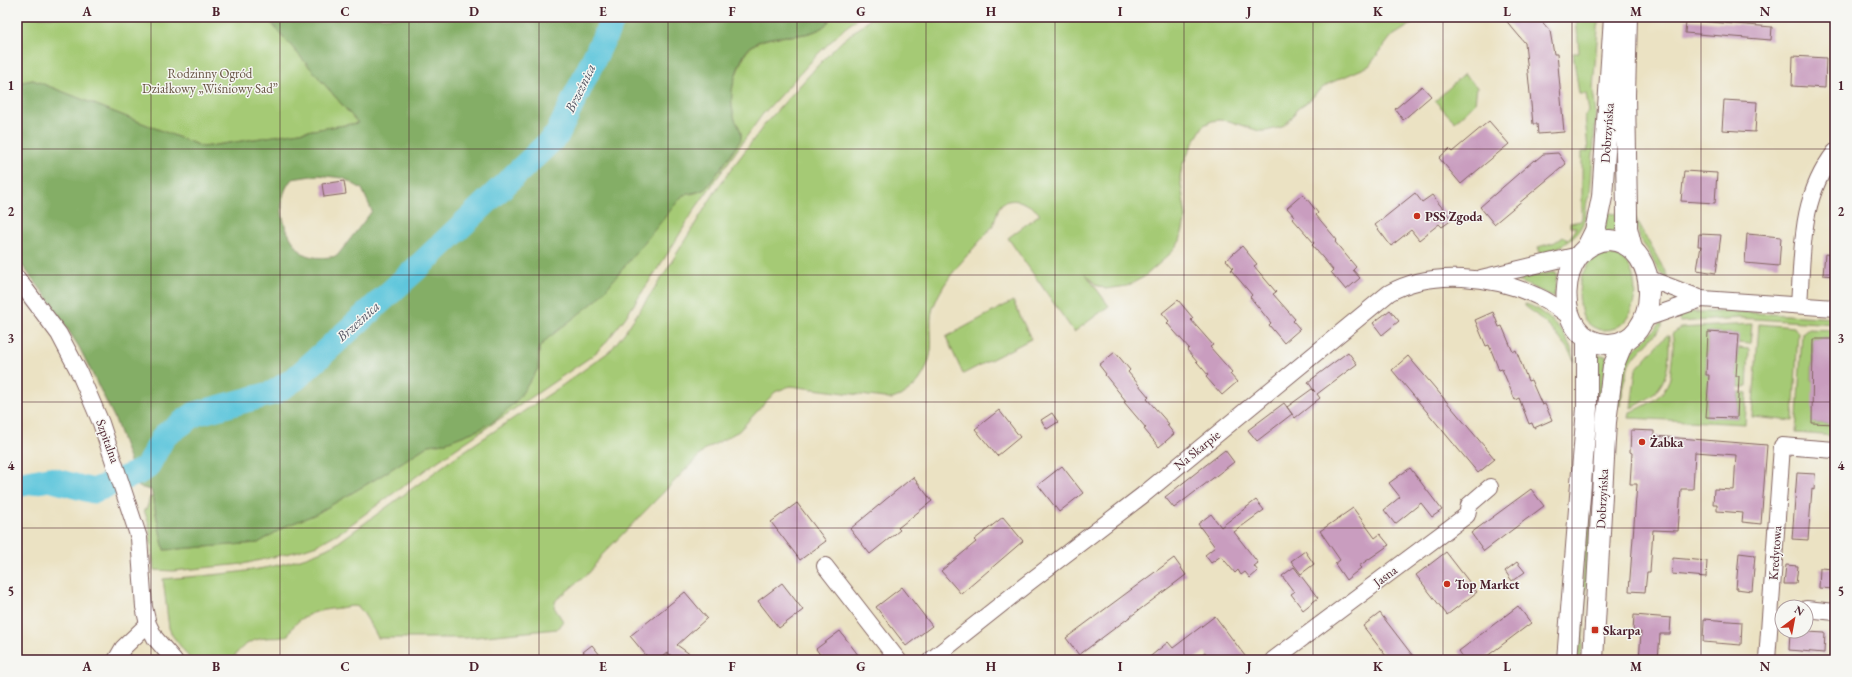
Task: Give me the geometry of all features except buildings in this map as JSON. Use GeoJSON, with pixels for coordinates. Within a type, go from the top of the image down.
{"type":"FeatureCollection","features":[{"type":"Feature","properties":{"kind":"main road","name":"Dobrzyńska"},"geometry":{"type":"LineString","coordinates":[[1583,251],[1595,231],[1602,198],[1614,17]]}},
{"type":"Feature","properties":{"kind":"main road","name":"Dobrzyńska"},"geometry":{"type":"LineString","coordinates":[[1627,17],[1625,95],[1626,211],[1627,228],[1632,248]]}},
{"type":"Feature","properties":{"kind":"main road"},"geometry":{"type":"LineString","coordinates":[[1609,240],[1620,242],[1632,248],[1642,261],[1647,278],[1648,302],[1644,319],[1635,331],[1624,340],[1610,344],[1598,343],[1587,339],[1579,332],[1570,317],[1568,304],[1568,282],[1573,264],[1583,251],[1600,241],[1609,240]]}},
{"type":"Feature","properties":{"kind":"main road","name":"Dobrzyńska"},"geometry":{"type":"LineString","coordinates":[[1567,660],[1588,408],[1587,339]]}},
{"type":"Feature","properties":{"kind":"main road","name":"Dobrzyńska"},"geometry":{"type":"LineString","coordinates":[[1593,660],[1606,422],[1613,368],[1624,340]]}},
{"type":"Feature","properties":{"kind":"street"},"geometry":{"type":"LineString","coordinates":[[1799,305],[1804,224],[1810,199],[1822,172],[1835,152]]}},
{"type":"Feature","properties":{"kind":"street"},"geometry":{"type":"LineString","coordinates":[[1478,279],[1583,251]]}},
{"type":"Feature","properties":{"kind":"street","name":"Szpitalna"},"geometry":{"type":"LineString","coordinates":[[17,278],[47,316],[69,353],[90,395],[131,508],[139,538],[144,607],[148,624],[155,638],[174,660]]}},
{"type":"Feature","properties":{"kind":"street"},"geometry":{"type":"LineString","coordinates":[[1647,278],[1702,299],[1835,308]]}},
{"type":"Feature","properties":{"kind":"street"},"geometry":{"type":"LineString","coordinates":[[1478,279],[1513,287],[1537,296],[1570,317]]}},
{"type":"Feature","properties":{"kind":"street","name":"Na Skarpie"},"geometry":{"type":"LineString","coordinates":[[931,660],[1143,495],[1389,293],[1398,288],[1424,280],[1478,279]]}},
{"type":"Feature","properties":{"kind":"street"},"geometry":{"type":"LineString","coordinates":[[1644,319],[1702,299]]}},
{"type":"Feature","properties":{"kind":"street","name":"Kredytowa"},"geometry":{"type":"LineString","coordinates":[[1776,599],[1782,446],[1835,450]]}},
{"type":"Feature","properties":{"kind":"street","name":"Jasna"},"geometry":{"type":"LineString","coordinates":[[1273,660],[1468,515],[1469,505],[1490,487]]}},
{"type":"Feature","properties":{"kind":"street"},"geometry":{"type":"LineString","coordinates":[[825,566],[898,660]]}},
{"type":"Feature","properties":{"kind":"street"},"geometry":{"type":"LineString","coordinates":[[1814,611],[1835,612]]}},
{"type":"Feature","properties":{"kind":"street","name":"Kredytowa"},"geometry":{"type":"LineString","coordinates":[[1767,660],[1774,620]]}},
{"type":"Feature","properties":{"kind":"street"},"geometry":{"type":"LineString","coordinates":[[116,660],[123,648],[148,624]]}},
{"type":"Feature","properties":{"kind":"green space","name":"Rodzinny Ogród Działkowy „Wiśniowy Sad”"},"geometry":{"type":"Polygon","coordinates":[[[17,17],[266,17],[358,123],[203,147],[33,80],[17,83],[17,17]]]}},
{"type":"Feature","properties":{"kind":"green space"},"geometry":{"type":"Polygon","coordinates":[[[266,17],[832,17],[824,27],[813,32],[801,35],[775,37],[752,45],[744,55],[737,70],[733,85],[732,108],[741,135],[741,139],[736,148],[706,188],[697,192],[683,195],[598,299],[547,339],[539,348],[538,369],[518,399],[497,419],[480,429],[444,443],[429,445],[379,477],[316,514],[286,526],[258,543],[164,550],[151,490],[139,487],[115,419],[79,347],[47,297],[17,259],[17,83],[33,80],[203,147],[358,123],[266,17]],[[318,175],[292,179],[287,186],[282,201],[285,225],[292,240],[304,254],[320,258],[337,256],[372,211],[362,189],[343,178],[318,175]]]}},
{"type":"Feature","properties":{"kind":"green space"},"geometry":{"type":"Polygon","coordinates":[[[832,17],[860,17],[845,28],[818,54],[762,115],[695,209],[625,318],[603,346],[592,356],[432,465],[342,531],[317,545],[299,551],[243,564],[173,571],[154,570],[149,525],[144,510],[147,508],[150,497],[152,497],[164,550],[258,543],[286,526],[316,514],[379,477],[429,445],[444,443],[480,429],[518,399],[538,369],[539,348],[683,195],[704,190],[709,185],[736,147],[741,138],[741,134],[732,108],[733,87],[743,58],[751,47],[761,41],[773,38],[812,32],[823,27],[832,17]]]}},
{"type":"Feature","properties":{"kind":"green space"},"geometry":{"type":"Polygon","coordinates":[[[872,17],[1423,17],[1391,37],[1369,66],[1328,84],[1317,92],[1311,99],[1296,110],[1293,117],[1282,127],[1259,131],[1229,121],[1219,120],[1212,121],[1204,125],[1182,166],[1180,178],[1186,217],[1180,241],[1169,255],[1144,277],[1127,286],[1106,289],[1096,285],[1085,273],[1109,306],[1074,332],[1008,238],[1040,214],[1030,206],[1021,202],[1012,200],[1004,202],[999,208],[991,228],[951,275],[938,296],[932,314],[931,350],[928,364],[917,383],[912,388],[906,393],[892,399],[790,386],[775,392],[739,431],[706,449],[601,556],[590,572],[556,600],[554,607],[563,621],[557,629],[466,638],[378,638],[360,609],[356,606],[349,606],[310,614],[297,622],[288,635],[256,640],[246,644],[238,651],[233,660],[191,660],[172,635],[169,628],[163,579],[230,573],[274,566],[295,561],[336,544],[454,458],[560,387],[610,351],[625,332],[664,274],[718,187],[765,124],[841,42],[872,17]]]}},
{"type":"Feature","properties":{"kind":"green space"},"geometry":{"type":"Polygon","coordinates":[[[1576,17],[1599,17],[1593,88],[1596,115],[1590,194],[1588,197],[1585,218],[1578,231],[1561,246],[1541,255],[1538,247],[1555,242],[1563,236],[1567,240],[1572,235],[1576,227],[1570,227],[1570,223],[1581,221],[1582,216],[1582,152],[1588,151],[1585,116],[1589,112],[1586,94],[1579,94],[1573,53],[1579,53],[1576,17]]]}},
{"type":"Feature","properties":{"kind":"green space"},"geometry":{"type":"Polygon","coordinates":[[[1464,74],[1477,87],[1475,103],[1455,122],[1435,101],[1464,74]]]}},
{"type":"Feature","properties":{"kind":"green space"},"geometry":{"type":"Polygon","coordinates":[[[1608,213],[1619,214],[1618,232],[1604,232],[1608,213]]]}},
{"type":"Feature","properties":{"kind":"green space"},"geometry":{"type":"Polygon","coordinates":[[[1635,217],[1667,275],[1667,278],[1658,270],[1648,250],[1640,240],[1635,217]]]}},
{"type":"Feature","properties":{"kind":"green space"},"geometry":{"type":"Polygon","coordinates":[[[1603,255],[1619,257],[1628,265],[1633,275],[1635,287],[1631,312],[1625,321],[1615,328],[1603,330],[1593,327],[1583,317],[1580,305],[1579,290],[1582,275],[1585,269],[1596,258],[1603,255]]]}},
{"type":"Feature","properties":{"kind":"green space"},"geometry":{"type":"Polygon","coordinates":[[[1556,272],[1554,297],[1514,279],[1556,272]]]}},
{"type":"Feature","properties":{"kind":"green space"},"geometry":{"type":"Polygon","coordinates":[[[1013,301],[1031,339],[963,374],[946,337],[1013,301]]]}},
{"type":"Feature","properties":{"kind":"green space"},"geometry":{"type":"Polygon","coordinates":[[[1525,304],[1538,310],[1559,328],[1568,340],[1575,362],[1566,346],[1560,339],[1547,324],[1525,306],[1525,304]]]}},
{"type":"Feature","properties":{"kind":"green space"},"geometry":{"type":"Polygon","coordinates":[[[1688,312],[1740,312],[1835,318],[1835,324],[1739,318],[1680,322],[1676,315],[1688,312]]]}},
{"type":"Feature","properties":{"kind":"green space"},"geometry":{"type":"Polygon","coordinates":[[[1662,322],[1662,327],[1629,363],[1623,386],[1621,406],[1617,405],[1621,371],[1628,356],[1662,322]]]}},
{"type":"Feature","properties":{"kind":"green space"},"geometry":{"type":"Polygon","coordinates":[[[1752,324],[1750,344],[1738,343],[1738,334],[1708,332],[1706,374],[1709,375],[1706,416],[1737,418],[1739,392],[1747,393],[1745,424],[1629,418],[1630,412],[1653,401],[1663,392],[1666,387],[1670,379],[1673,346],[1672,334],[1680,328],[1752,324]]]}},
{"type":"Feature","properties":{"kind":"green space"},"geometry":{"type":"Polygon","coordinates":[[[1759,324],[1794,327],[1798,333],[1793,421],[1752,417],[1759,324]]]}},
{"type":"Feature","properties":{"kind":"green space"},"geometry":{"type":"Polygon","coordinates":[[[1807,329],[1835,330],[1835,339],[1813,339],[1812,381],[1814,381],[1813,423],[1835,424],[1835,436],[1796,433],[1802,333],[1807,329]]]}},
{"type":"Feature","properties":{"kind":"green space"},"geometry":{"type":"Polygon","coordinates":[[[1667,335],[1669,336],[1669,349],[1667,371],[1664,380],[1652,395],[1643,402],[1631,408],[1636,369],[1667,335]]]}},
{"type":"Feature","properties":{"kind":"green space"},"geometry":{"type":"Polygon","coordinates":[[[1738,348],[1749,349],[1747,387],[1739,387],[1739,377],[1736,376],[1738,348]]]}},
{"type":"Feature","properties":{"kind":"green space"},"geometry":{"type":"Polygon","coordinates":[[[1595,354],[1607,356],[1599,405],[1595,405],[1595,354]]]}},
{"type":"Feature","properties":{"kind":"green space"},"geometry":{"type":"Polygon","coordinates":[[[1595,413],[1599,414],[1581,660],[1577,660],[1595,413]]]}},
{"type":"Feature","properties":{"kind":"waterway","name":"Brzeźnica"},"geometry":{"type":"LineString","coordinates":[[17,485],[49,479],[93,491],[137,473],[147,467],[164,436],[195,414],[273,393],[295,379],[416,269],[557,135],[614,17]]}},
{"type":"Feature","properties":{"kind":"place","name":"PSS Zgoda"},"geometry":{"type":"Point","coordinates":[1417,216]}},
{"type":"Feature","properties":{"kind":"place","name":"Żabka"},"geometry":{"type":"Point","coordinates":[1642,442]}},
{"type":"Feature","properties":{"kind":"place","name":"Top Market"},"geometry":{"type":"Point","coordinates":[1447,584]}},
{"type":"Feature","properties":{"kind":"place","name":"Skarpa"},"geometry":{"type":"Point","coordinates":[1595,630]}}]}
